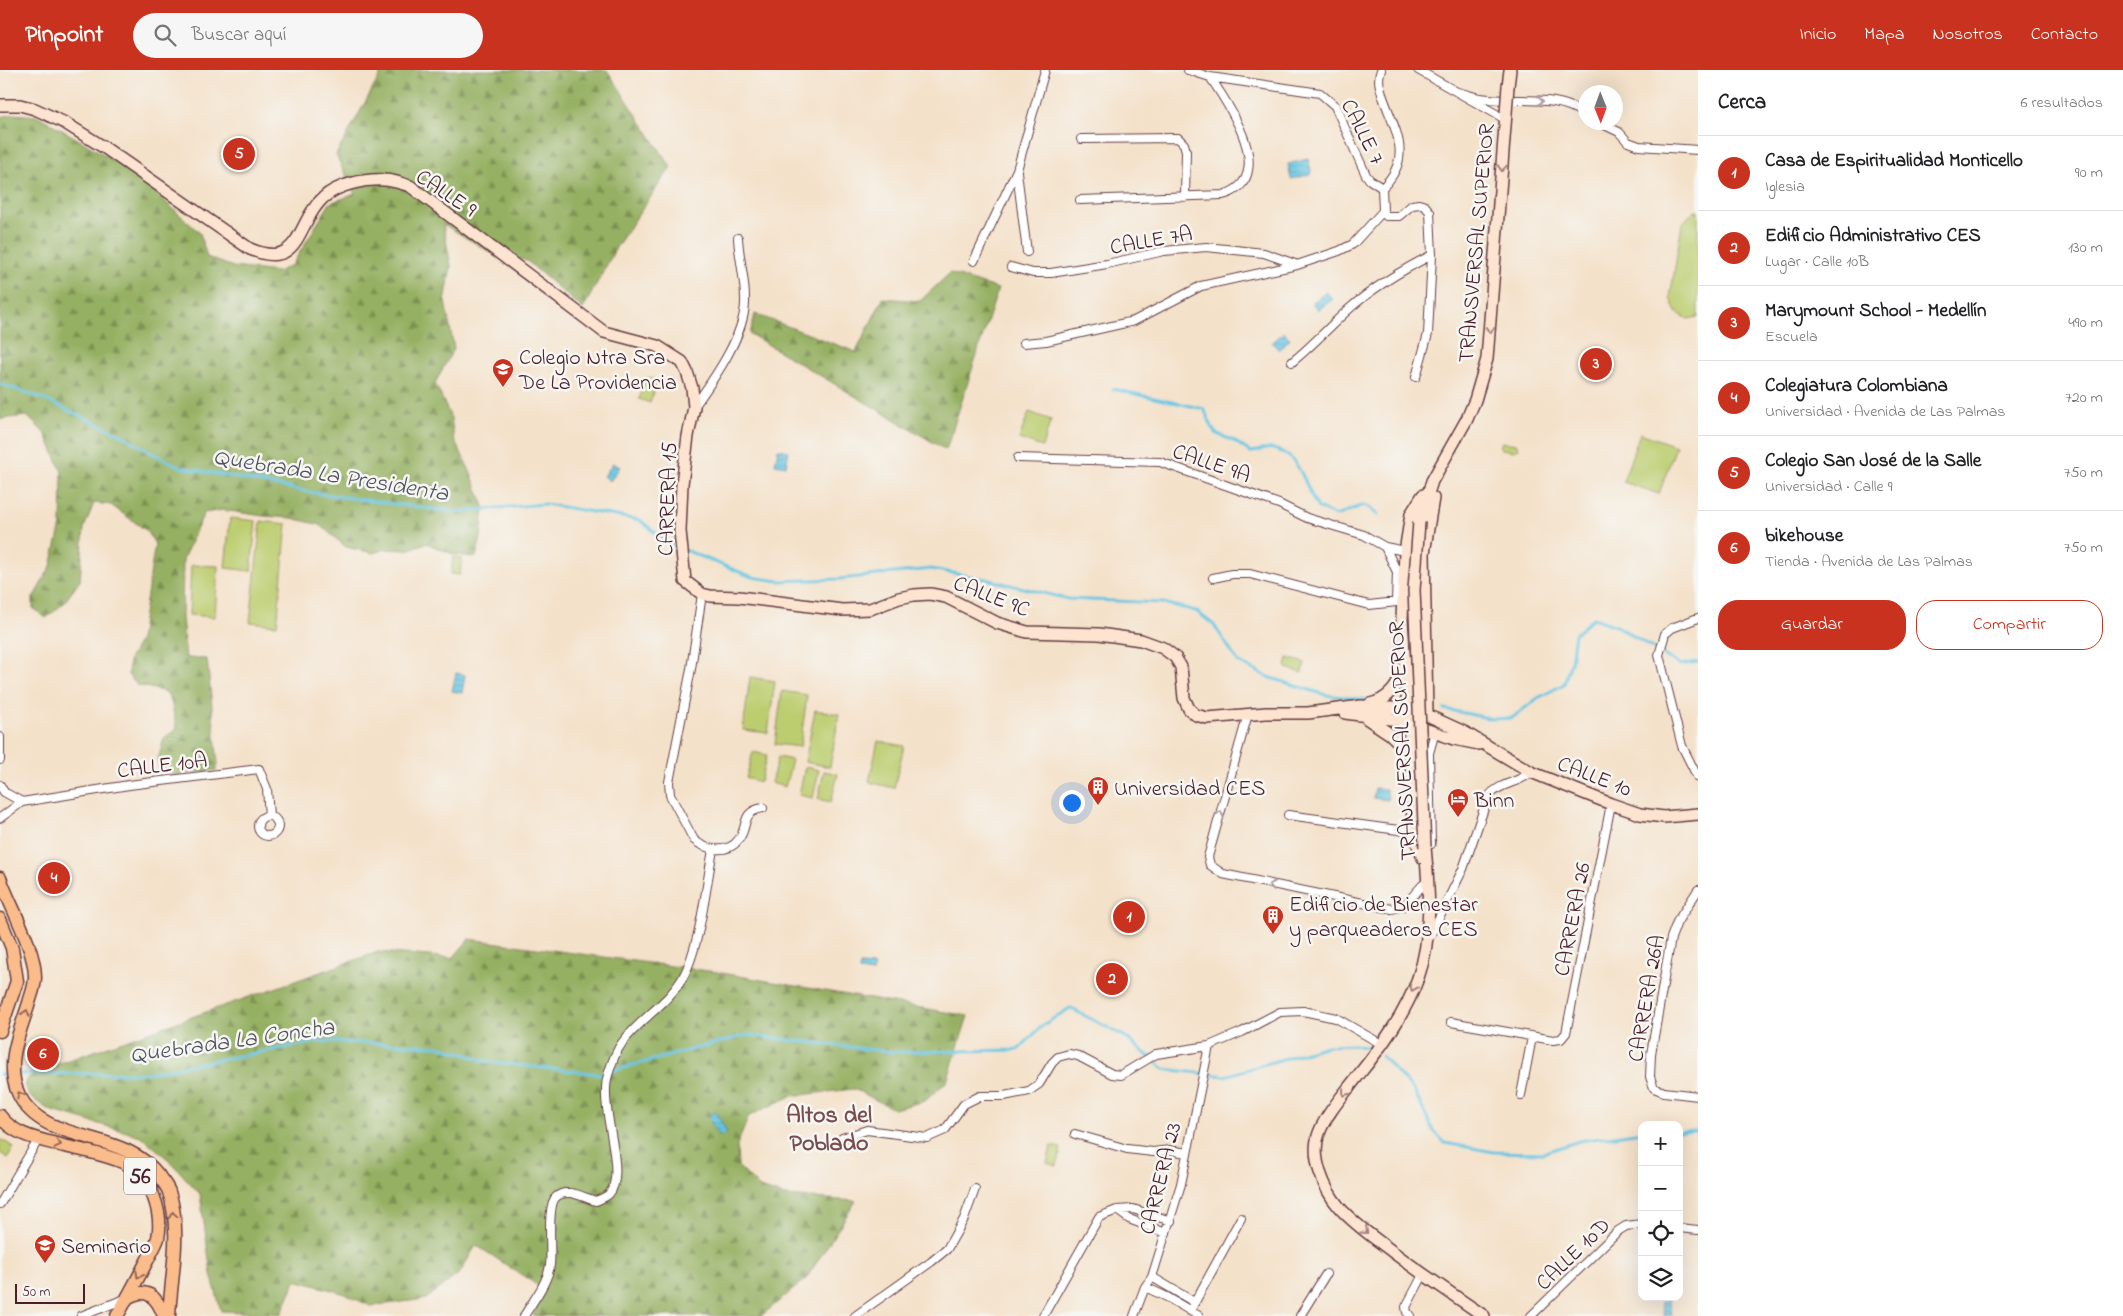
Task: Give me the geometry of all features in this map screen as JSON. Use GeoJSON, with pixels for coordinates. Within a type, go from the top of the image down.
{"type":"FeatureCollection","features":[{"type":"Feature","properties":{"kind":"main road","name":"56"},"geometry":{"type":"LineString","coordinates":[[0,878],[31,956],[35,979],[12,1060],[15,1084],[19,1096],[26,1106],[43,1121],[55,1127],[104,1141],[141,1158],[153,1168],[169,1190],[175,1232],[169,1316]]}},
{"type":"Feature","properties":{"kind":"main road"},"geometry":{"type":"LineString","coordinates":[[0,920],[12,948],[17,981],[0,1031]]}},
{"type":"Feature","properties":{"kind":"main road","name":"56"},"geometry":{"type":"LineString","coordinates":[[0,1116],[15,1130],[38,1140],[74,1148],[128,1165],[142,1178],[149,1188],[156,1204],[159,1219],[158,1239],[117,1316]]}},
{"type":"Feature","properties":{"kind":"main road"},"geometry":{"type":"LineString","coordinates":[[127,1298],[136,1293],[146,1293],[154,1297],[160,1305],[164,1316]]}},
{"type":"Feature","properties":{"kind":"street"},"geometry":{"type":"LineString","coordinates":[[974,261],[1017,170],[1045,70]]}},
{"type":"Feature","properties":{"kind":"street","name":"CALLE 7"},"geometry":{"type":"LineString","coordinates":[[1188,70],[1210,77],[1320,93],[1330,100],[1338,111],[1366,174],[1370,180],[1382,188],[1392,177],[1401,154],[1397,130],[1379,83],[1381,70]]}},
{"type":"Feature","properties":{"kind":"street"},"geometry":{"type":"LineString","coordinates":[[1418,70],[1506,116]]}},
{"type":"Feature","properties":{"kind":"street","name":"TRANSVERSAL SUPERIOR"},"geometry":{"type":"LineString","coordinates":[[1484,1316],[1423,1275],[1372,1237],[1339,1208],[1328,1192],[1320,1172],[1316,1152],[1319,1134],[1337,1103],[1379,1050],[1404,1010],[1418,978],[1427,942],[1428,845],[1414,590],[1419,522],[1432,481],[1467,419],[1481,384],[1487,359],[1510,70]]}},
{"type":"Feature","properties":{"kind":"street"},"geometry":{"type":"LineString","coordinates":[[1080,200],[1222,195],[1233,192],[1243,184],[1247,173],[1248,158],[1241,127],[1210,77]]}},
{"type":"Feature","properties":{"kind":"street"},"geometry":{"type":"LineString","coordinates":[[1457,92],[1480,98],[1533,100],[1566,104],[1578,111]]}},
{"type":"Feature","properties":{"kind":"street","name":"CALLE 9"},"geometry":{"type":"LineString","coordinates":[[0,105],[20,104],[65,123],[250,249],[268,255],[285,253],[292,247],[324,196],[343,186],[365,181],[386,180],[410,186],[604,332],[656,346],[682,362],[692,388],[694,407]]}},
{"type":"Feature","properties":{"kind":"street"},"geometry":{"type":"LineString","coordinates":[[1615,130],[1628,142],[1638,146],[1698,150]]}},
{"type":"Feature","properties":{"kind":"street"},"geometry":{"type":"LineString","coordinates":[[1082,140],[1178,138],[1184,144],[1186,152],[1186,197]]}},
{"type":"Feature","properties":{"kind":"street"},"geometry":{"type":"LineString","coordinates":[[1017,170],[1027,252]]}},
{"type":"Feature","properties":{"kind":"street"},"geometry":{"type":"LineString","coordinates":[[1382,188],[1383,211],[1386,216],[1399,216],[1412,205],[1425,206],[1430,212],[1432,223],[1428,334],[1416,377]]}},
{"type":"Feature","properties":{"kind":"street"},"geometry":{"type":"LineString","coordinates":[[1024,343],[1046,341],[1134,321],[1201,286],[1297,265],[1340,251],[1353,244],[1383,211]]}},
{"type":"Feature","properties":{"kind":"street","name":"CARRERA 15"},"geometry":{"type":"LineString","coordinates":[[702,594],[685,581],[680,531],[682,484],[694,407],[711,382],[738,332],[745,304],[738,238]]}},
{"type":"Feature","properties":{"kind":"street","name":"CALLE 7A"},"geometry":{"type":"LineString","coordinates":[[1010,267],[1033,273],[1051,273],[1092,267],[1172,250],[1206,247],[1264,253],[1297,265]]}},
{"type":"Feature","properties":{"kind":"street"},"geometry":{"type":"LineString","coordinates":[[1292,362],[1367,294],[1398,272],[1432,254]]}},
{"type":"Feature","properties":{"kind":"street","name":"CALLE 9A"},"geometry":{"type":"LineString","coordinates":[[1018,458],[1160,462],[1279,504],[1307,518],[1364,535],[1385,547],[1405,552],[1424,553]]}},
{"type":"Feature","properties":{"kind":"street"},"geometry":{"type":"LineString","coordinates":[[1410,602],[1405,552],[1411,514],[1432,481]]}},
{"type":"Feature","properties":{"kind":"street"},"geometry":{"type":"LineString","coordinates":[[1248,714],[1208,861],[1224,874],[1392,909],[1404,906],[1428,875],[1413,832],[1411,754],[1402,619],[1410,602],[1424,553],[1433,503],[1432,481]]}},
{"type":"Feature","properties":{"kind":"street"},"geometry":{"type":"LineString","coordinates":[[1385,547],[1425,633],[1427,715]]}},
{"type":"Feature","properties":{"kind":"street"},"geometry":{"type":"LineString","coordinates":[[1213,578],[1232,574],[1250,574],[1369,605],[1410,602]]}},
{"type":"Feature","properties":{"kind":"street"},"geometry":{"type":"LineString","coordinates":[[702,594],[692,669],[669,782],[670,795],[694,840],[700,845],[713,850],[731,846],[739,839],[744,822],[750,814],[763,808]]}},
{"type":"Feature","properties":{"kind":"street","name":"CALLE 9C"},"geometry":{"type":"LineString","coordinates":[[702,594],[771,600],[842,610],[870,609],[907,596],[930,594],[946,597],[1010,628],[1044,633],[1099,634],[1141,640],[1163,648],[1175,657],[1181,667],[1184,698],[1189,709],[1196,715]]}},
{"type":"Feature","properties":{"kind":"street"},"geometry":{"type":"LineString","coordinates":[[1698,618],[1672,628],[1665,634],[1660,650],[1682,746],[1698,778]]}},
{"type":"Feature","properties":{"kind":"street"},"geometry":{"type":"LineString","coordinates":[[1405,671],[1393,692],[1361,711],[1411,754]]}},
{"type":"Feature","properties":{"kind":"street","name":"CALLE 10"},"geometry":{"type":"LineString","coordinates":[[1196,715],[1207,718],[1248,714],[1408,709],[1427,715],[1464,732],[1531,772],[1611,804],[1640,814],[1664,817],[1698,814]]}},
{"type":"Feature","properties":{"kind":"street","name":"CALLE 10"},"geometry":{"type":"LineString","coordinates":[[1361,711],[1408,723],[1454,739],[1484,745]]}},
{"type":"Feature","properties":{"kind":"street"},"geometry":{"type":"LineString","coordinates":[[1428,845],[1429,753],[1435,732]]}},
{"type":"Feature","properties":{"kind":"street"},"geometry":{"type":"LineString","coordinates":[[0,737],[0,760]]}},
{"type":"Feature","properties":{"kind":"street","name":"CALLE 10A"},"geometry":{"type":"LineString","coordinates":[[0,818],[22,802],[129,785],[259,769],[265,779],[269,816]]}},
{"type":"Feature","properties":{"kind":"street"},"geometry":{"type":"LineString","coordinates":[[1427,942],[1463,869],[1488,796],[1494,789],[1524,778],[1531,772]]}},
{"type":"Feature","properties":{"kind":"street"},"geometry":{"type":"LineString","coordinates":[[0,785],[4,792],[22,802]]}},
{"type":"Feature","properties":{"kind":"street","name":"CARRERA 26"},"geometry":{"type":"LineString","coordinates":[[1532,1037],[1553,1040],[1561,1039],[1566,1032],[1611,804]]}},
{"type":"Feature","properties":{"kind":"street"},"geometry":{"type":"LineString","coordinates":[[1400,829],[1412,810]]}},
{"type":"Feature","properties":{"kind":"street"},"geometry":{"type":"LineString","coordinates":[[1288,815],[1413,832]]}},
{"type":"Feature","properties":{"kind":"street"},"geometry":{"type":"LineString","coordinates":[[524,1316],[543,1283],[550,1266],[553,1200],[566,1192],[596,1201],[609,1194],[615,1184],[617,1167],[606,1104],[608,1076],[622,1044],[682,980],[693,956],[713,850]]}},
{"type":"Feature","properties":{"kind":"street","name":"CARRERA 26A"},"geometry":{"type":"LineString","coordinates":[[1698,890],[1678,922],[1671,938],[1651,1054],[1650,1077],[1654,1088],[1664,1092],[1698,1096]]}},
{"type":"Feature","properties":{"kind":"street"},"geometry":{"type":"LineString","coordinates":[[842,1138],[867,1130],[927,1138],[945,1130],[964,1104],[980,1096],[1004,1096],[1029,1091],[1039,1084],[1058,1057],[1069,1054],[1078,1056],[1112,1074],[1121,1075],[1156,1054],[1209,1046],[1242,1032],[1280,1012],[1303,1011],[1336,1018],[1379,1050]]}},
{"type":"Feature","properties":{"kind":"street"},"geometry":{"type":"LineString","coordinates":[[1451,1022],[1532,1037],[1521,1095]]}},
{"type":"Feature","properties":{"kind":"street","name":"CARRERA 23"},"geometry":{"type":"LineString","coordinates":[[1134,1316],[1145,1287],[1152,1277],[1171,1222],[1181,1184],[1209,1046]]}},
{"type":"Feature","properties":{"kind":"street"},"geometry":{"type":"LineString","coordinates":[[1075,1134],[1127,1149],[1153,1152],[1170,1150],[1187,1154]]}},
{"type":"Feature","properties":{"kind":"street"},"geometry":{"type":"LineString","coordinates":[[0,1204],[38,1140]]}},
{"type":"Feature","properties":{"kind":"street"},"geometry":{"type":"LineString","coordinates":[[855,1316],[947,1249],[964,1219],[975,1189]]}},
{"type":"Feature","properties":{"kind":"street"},"geometry":{"type":"LineString","coordinates":[[1043,1316],[1099,1217],[1117,1210],[1133,1209],[1171,1222]]}},
{"type":"Feature","properties":{"kind":"street"},"geometry":{"type":"LineString","coordinates":[[1117,1210],[1129,1219],[1166,1233]]}},
{"type":"Feature","properties":{"kind":"street"},"geometry":{"type":"LineString","coordinates":[[1190,1311],[1241,1218]]}},
{"type":"Feature","properties":{"kind":"street","name":"CALLE 10D"},"geometry":{"type":"LineString","coordinates":[[1531,1316],[1618,1231],[1626,1226],[1638,1224]]}},
{"type":"Feature","properties":{"kind":"street"},"geometry":{"type":"LineString","coordinates":[[1683,1228],[1698,1230]]}},
{"type":"Feature","properties":{"kind":"street"},"geometry":{"type":"LineString","coordinates":[[1300,1316],[1326,1274]]}},
{"type":"Feature","properties":{"kind":"street"},"geometry":{"type":"LineString","coordinates":[[1410,1316],[1406,1307],[1423,1275]]}},
{"type":"Feature","properties":{"kind":"street"},"geometry":{"type":"LineString","coordinates":[[1152,1277],[1194,1302]]}},
{"type":"Feature","properties":{"kind":"street"},"geometry":{"type":"LineString","coordinates":[[1145,1287],[1199,1316]]}},
{"type":"Feature","properties":{"kind":"street"},"geometry":{"type":"LineString","coordinates":[[81,1316],[127,1298]]}},
{"type":"Feature","properties":{"kind":"green space"},"geometry":{"type":"Polygon","coordinates":[[[383,70],[607,70],[671,167],[617,246],[583,309],[527,261],[490,252],[443,224],[451,266],[445,302],[454,348],[435,383],[451,418],[454,439],[484,506],[481,537],[476,557],[455,555],[426,543],[407,550],[386,549],[373,553],[346,547],[320,525],[292,518],[223,510],[204,513],[183,559],[182,618],[186,658],[207,659],[218,764],[216,770],[174,775],[160,770],[158,760],[164,738],[177,729],[171,701],[166,692],[137,685],[128,675],[129,660],[140,639],[155,544],[147,531],[111,505],[94,503],[84,528],[80,581],[63,604],[46,618],[33,608],[33,598],[51,566],[61,525],[62,472],[46,435],[27,416],[0,419],[0,117],[14,114],[38,116],[112,159],[146,184],[200,233],[207,257],[233,267],[277,272],[292,265],[330,203],[355,194],[336,155],[383,70]]]}},
{"type":"Feature","properties":{"kind":"green space"},"geometry":{"type":"Polygon","coordinates":[[[1698,211],[1698,317],[1688,319],[1676,312],[1670,298],[1682,224],[1693,212],[1698,211]]]}},
{"type":"Feature","properties":{"kind":"green space"},"geometry":{"type":"Polygon","coordinates":[[[950,273],[998,289],[946,450],[750,334],[755,314],[856,352],[883,298],[920,301],[950,273]]]}},
{"type":"Feature","properties":{"kind":"green space"},"geometry":{"type":"Polygon","coordinates":[[[647,377],[658,381],[650,403],[639,399],[647,377]]]}},
{"type":"Feature","properties":{"kind":"green space"},"geometry":{"type":"Polygon","coordinates":[[[1029,412],[1051,420],[1042,447],[1019,439],[1029,412]]]}},
{"type":"Feature","properties":{"kind":"green space"},"geometry":{"type":"Polygon","coordinates":[[[1640,433],[1676,446],[1659,494],[1623,482],[1640,433]]]}},
{"type":"Feature","properties":{"kind":"green space"},"geometry":{"type":"Polygon","coordinates":[[[1502,442],[1516,444],[1519,449],[1514,451],[1502,449],[1500,446],[1502,442]]]}},
{"type":"Feature","properties":{"kind":"green space"},"geometry":{"type":"Polygon","coordinates":[[[230,518],[256,521],[251,571],[225,568],[230,518]]]}},
{"type":"Feature","properties":{"kind":"green space"},"geometry":{"type":"Polygon","coordinates":[[[261,521],[287,524],[277,625],[250,622],[261,521]]]}},
{"type":"Feature","properties":{"kind":"green space"},"geometry":{"type":"Polygon","coordinates":[[[453,557],[462,559],[460,575],[451,574],[453,557]]]}},
{"type":"Feature","properties":{"kind":"green space"},"geometry":{"type":"Polygon","coordinates":[[[191,565],[218,566],[215,617],[189,615],[191,565]]]}},
{"type":"Feature","properties":{"kind":"green space"},"geometry":{"type":"Polygon","coordinates":[[[1288,658],[1305,663],[1302,673],[1286,668],[1288,658]]]}},
{"type":"Feature","properties":{"kind":"green space"},"geometry":{"type":"Polygon","coordinates":[[[750,677],[775,681],[768,733],[743,730],[750,677]]]}},
{"type":"Feature","properties":{"kind":"green space"},"geometry":{"type":"Polygon","coordinates":[[[782,691],[807,695],[800,747],[775,744],[782,691]]]}},
{"type":"Feature","properties":{"kind":"green space"},"geometry":{"type":"Polygon","coordinates":[[[815,710],[839,714],[830,767],[805,762],[815,710]]]}},
{"type":"Feature","properties":{"kind":"green space"},"geometry":{"type":"Polygon","coordinates":[[[878,741],[904,746],[894,788],[869,782],[878,741]]]}},
{"type":"Feature","properties":{"kind":"green space"},"geometry":{"type":"Polygon","coordinates":[[[753,752],[767,755],[760,782],[746,778],[753,752]]]}},
{"type":"Feature","properties":{"kind":"green space"},"geometry":{"type":"Polygon","coordinates":[[[778,757],[792,760],[785,787],[771,783],[778,757]]]}},
{"type":"Feature","properties":{"kind":"green space"},"geometry":{"type":"Polygon","coordinates":[[[805,767],[819,770],[813,798],[799,795],[805,767]]]}},
{"type":"Feature","properties":{"kind":"green space"},"geometry":{"type":"Polygon","coordinates":[[[824,771],[838,774],[831,802],[818,799],[824,771]]]}},
{"type":"Feature","properties":{"kind":"green space"},"geometry":{"type":"Polygon","coordinates":[[[469,939],[716,972],[968,1016],[947,1081],[925,1101],[894,1109],[854,1089],[791,1096],[749,1116],[737,1145],[738,1166],[760,1188],[785,1196],[856,1201],[806,1279],[761,1316],[533,1316],[543,1289],[476,1245],[460,1273],[426,1299],[371,1306],[342,1293],[296,1280],[281,1314],[221,1311],[211,1274],[200,1194],[169,1160],[141,1136],[49,1110],[29,1096],[25,1086],[28,1078],[40,1070],[378,952],[453,958],[469,939]]]}},
{"type":"Feature","properties":{"kind":"green space"},"geometry":{"type":"Polygon","coordinates":[[[0,1139],[14,1147],[8,1158],[0,1153],[0,1139]]]}},
{"type":"Feature","properties":{"kind":"green space"},"geometry":{"type":"Polygon","coordinates":[[[1051,1146],[1061,1148],[1057,1166],[1047,1163],[1051,1146]]]}},
{"type":"Feature","properties":{"kind":"water"},"geometry":{"type":"Polygon","coordinates":[[[1308,159],[1312,174],[1291,179],[1288,164],[1308,159]]]}},
{"type":"Feature","properties":{"kind":"water"},"geometry":{"type":"Polygon","coordinates":[[[1326,292],[1333,299],[1318,310],[1312,303],[1326,292]]]}},
{"type":"Feature","properties":{"kind":"water"},"geometry":{"type":"Polygon","coordinates":[[[1284,332],[1290,339],[1279,350],[1272,343],[1284,332]]]}},
{"type":"Feature","properties":{"kind":"water"},"geometry":{"type":"Polygon","coordinates":[[[778,449],[789,451],[786,466],[775,464],[778,449]]]}},
{"type":"Feature","properties":{"kind":"water"},"geometry":{"type":"Polygon","coordinates":[[[613,463],[620,467],[610,481],[604,476],[613,463]]]}},
{"type":"Feature","properties":{"kind":"water"},"geometry":{"type":"Polygon","coordinates":[[[456,673],[465,675],[462,693],[452,691],[456,673]]]}},
{"type":"Feature","properties":{"kind":"water"},"geometry":{"type":"Polygon","coordinates":[[[1375,788],[1386,789],[1388,800],[1373,798],[1375,788]]]}},
{"type":"Feature","properties":{"kind":"water"},"geometry":{"type":"Polygon","coordinates":[[[860,965],[874,966],[873,973],[859,971],[860,965]]]}},
{"type":"Feature","properties":{"kind":"water"},"geometry":{"type":"Polygon","coordinates":[[[716,1112],[727,1132],[719,1137],[708,1116],[716,1112]]]}},
{"type":"Feature","properties":{"kind":"water"},"geometry":{"type":"Polygon","coordinates":[[[1669,1301],[1672,1314],[1664,1316],[1661,1302],[1669,1301]]]}},
{"type":"Feature","properties":{"kind":"waterway","name":"Quebrada La Presidenta"},"geometry":{"type":"LineString","coordinates":[[0,384],[39,397],[120,434],[181,467],[314,493],[454,512],[545,504],[640,520],[664,540],[679,547]]}},
{"type":"Feature","properties":{"kind":"waterway"},"geometry":{"type":"LineString","coordinates":[[1113,389],[1204,409],[1215,433],[1234,441],[1250,452],[1270,449],[1283,452],[1290,458],[1301,473],[1318,508],[1336,516],[1363,505],[1378,515]]}},
{"type":"Feature","properties":{"kind":"waterway","name":"Quebrada La Presidenta"},"geometry":{"type":"LineString","coordinates":[[685,550],[752,577],[779,581],[840,579],[931,569],[986,579],[1068,599],[1163,603],[1196,611],[1214,625],[1238,662],[1268,677],[1326,695],[1369,700]]}},
{"type":"Feature","properties":{"kind":"waterway","name":"Quebrada La Presidenta"},"geometry":{"type":"LineString","coordinates":[[1444,709],[1493,719],[1512,718],[1538,698],[1564,684],[1571,662],[1575,634],[1593,618],[1617,626],[1680,665],[1698,662]]}},
{"type":"Feature","properties":{"kind":"waterway","name":"Quebrada La Concha"},"geometry":{"type":"LineString","coordinates":[[16,1074],[147,1073],[321,1041],[439,1046],[489,1062],[600,1074],[747,1035],[892,1052],[1018,1050],[1043,1025],[1070,1008],[1124,1036],[1164,1069],[1225,1076],[1327,1046],[1355,1045],[1375,1050]]}},
{"type":"Feature","properties":{"kind":"waterway","name":"Quebrada La Concha"},"geometry":{"type":"LineString","coordinates":[[1382,1056],[1414,1091],[1433,1130],[1445,1143],[1494,1152],[1543,1153],[1579,1141],[1638,1133]]}},
{"type":"Feature","properties":{"kind":"waterway","name":"Quebrada La Concha"},"geometry":{"type":"LineString","coordinates":[[0,1074],[9,1074]]}},
{"type":"Feature","properties":{"kind":"waterway","name":"Quebrada La Concha"},"geometry":{"type":"LineString","coordinates":[[1683,1132],[1698,1131]]}},
{"type":"Feature","properties":{"kind":"place","name":"Colegio San José de la Salle"},"geometry":{"type":"Point","coordinates":[239,154]}},
{"type":"Feature","properties":{"kind":"place","name":"Marymount School - Medellín"},"geometry":{"type":"Point","coordinates":[1596,364]}},
{"type":"Feature","properties":{"kind":"place","name":"Colegio Ntra Sra De La Providencia"},"geometry":{"type":"Point","coordinates":[503,388]}},
{"type":"Feature","properties":{"kind":"place","name":"Universidad CES"},"geometry":{"type":"Point","coordinates":[1098,806]}},
{"type":"Feature","properties":{"kind":"place","name":"Binn"},"geometry":{"type":"Point","coordinates":[1458,818]}},
{"type":"Feature","properties":{"kind":"place","name":"Colegiatura Colombiana"},"geometry":{"type":"Point","coordinates":[54,878]}},
{"type":"Feature","properties":{"kind":"place","name":"Casa de Espiritualidad Monticello"},"geometry":{"type":"Point","coordinates":[1129,917]}},
{"type":"Feature","properties":{"kind":"place","name":"Edificio de Bienestar y parqueaderos CES"},"geometry":{"type":"Point","coordinates":[1273,935]}},
{"type":"Feature","properties":{"kind":"place","name":"Edificio Administrativo CES"},"geometry":{"type":"Point","coordinates":[1112,979]}},
{"type":"Feature","properties":{"kind":"place","name":"bikehouse"},"geometry":{"type":"Point","coordinates":[43,1054]}},
{"type":"Feature","properties":{"kind":"place","name":"Seminario"},"geometry":{"type":"Point","coordinates":[45,1264]}},
{"type":"Feature","properties":{"kind":"district","name":"Altos del Poblado"},"geometry":{"type":"Point","coordinates":[829,1128]}}]}
